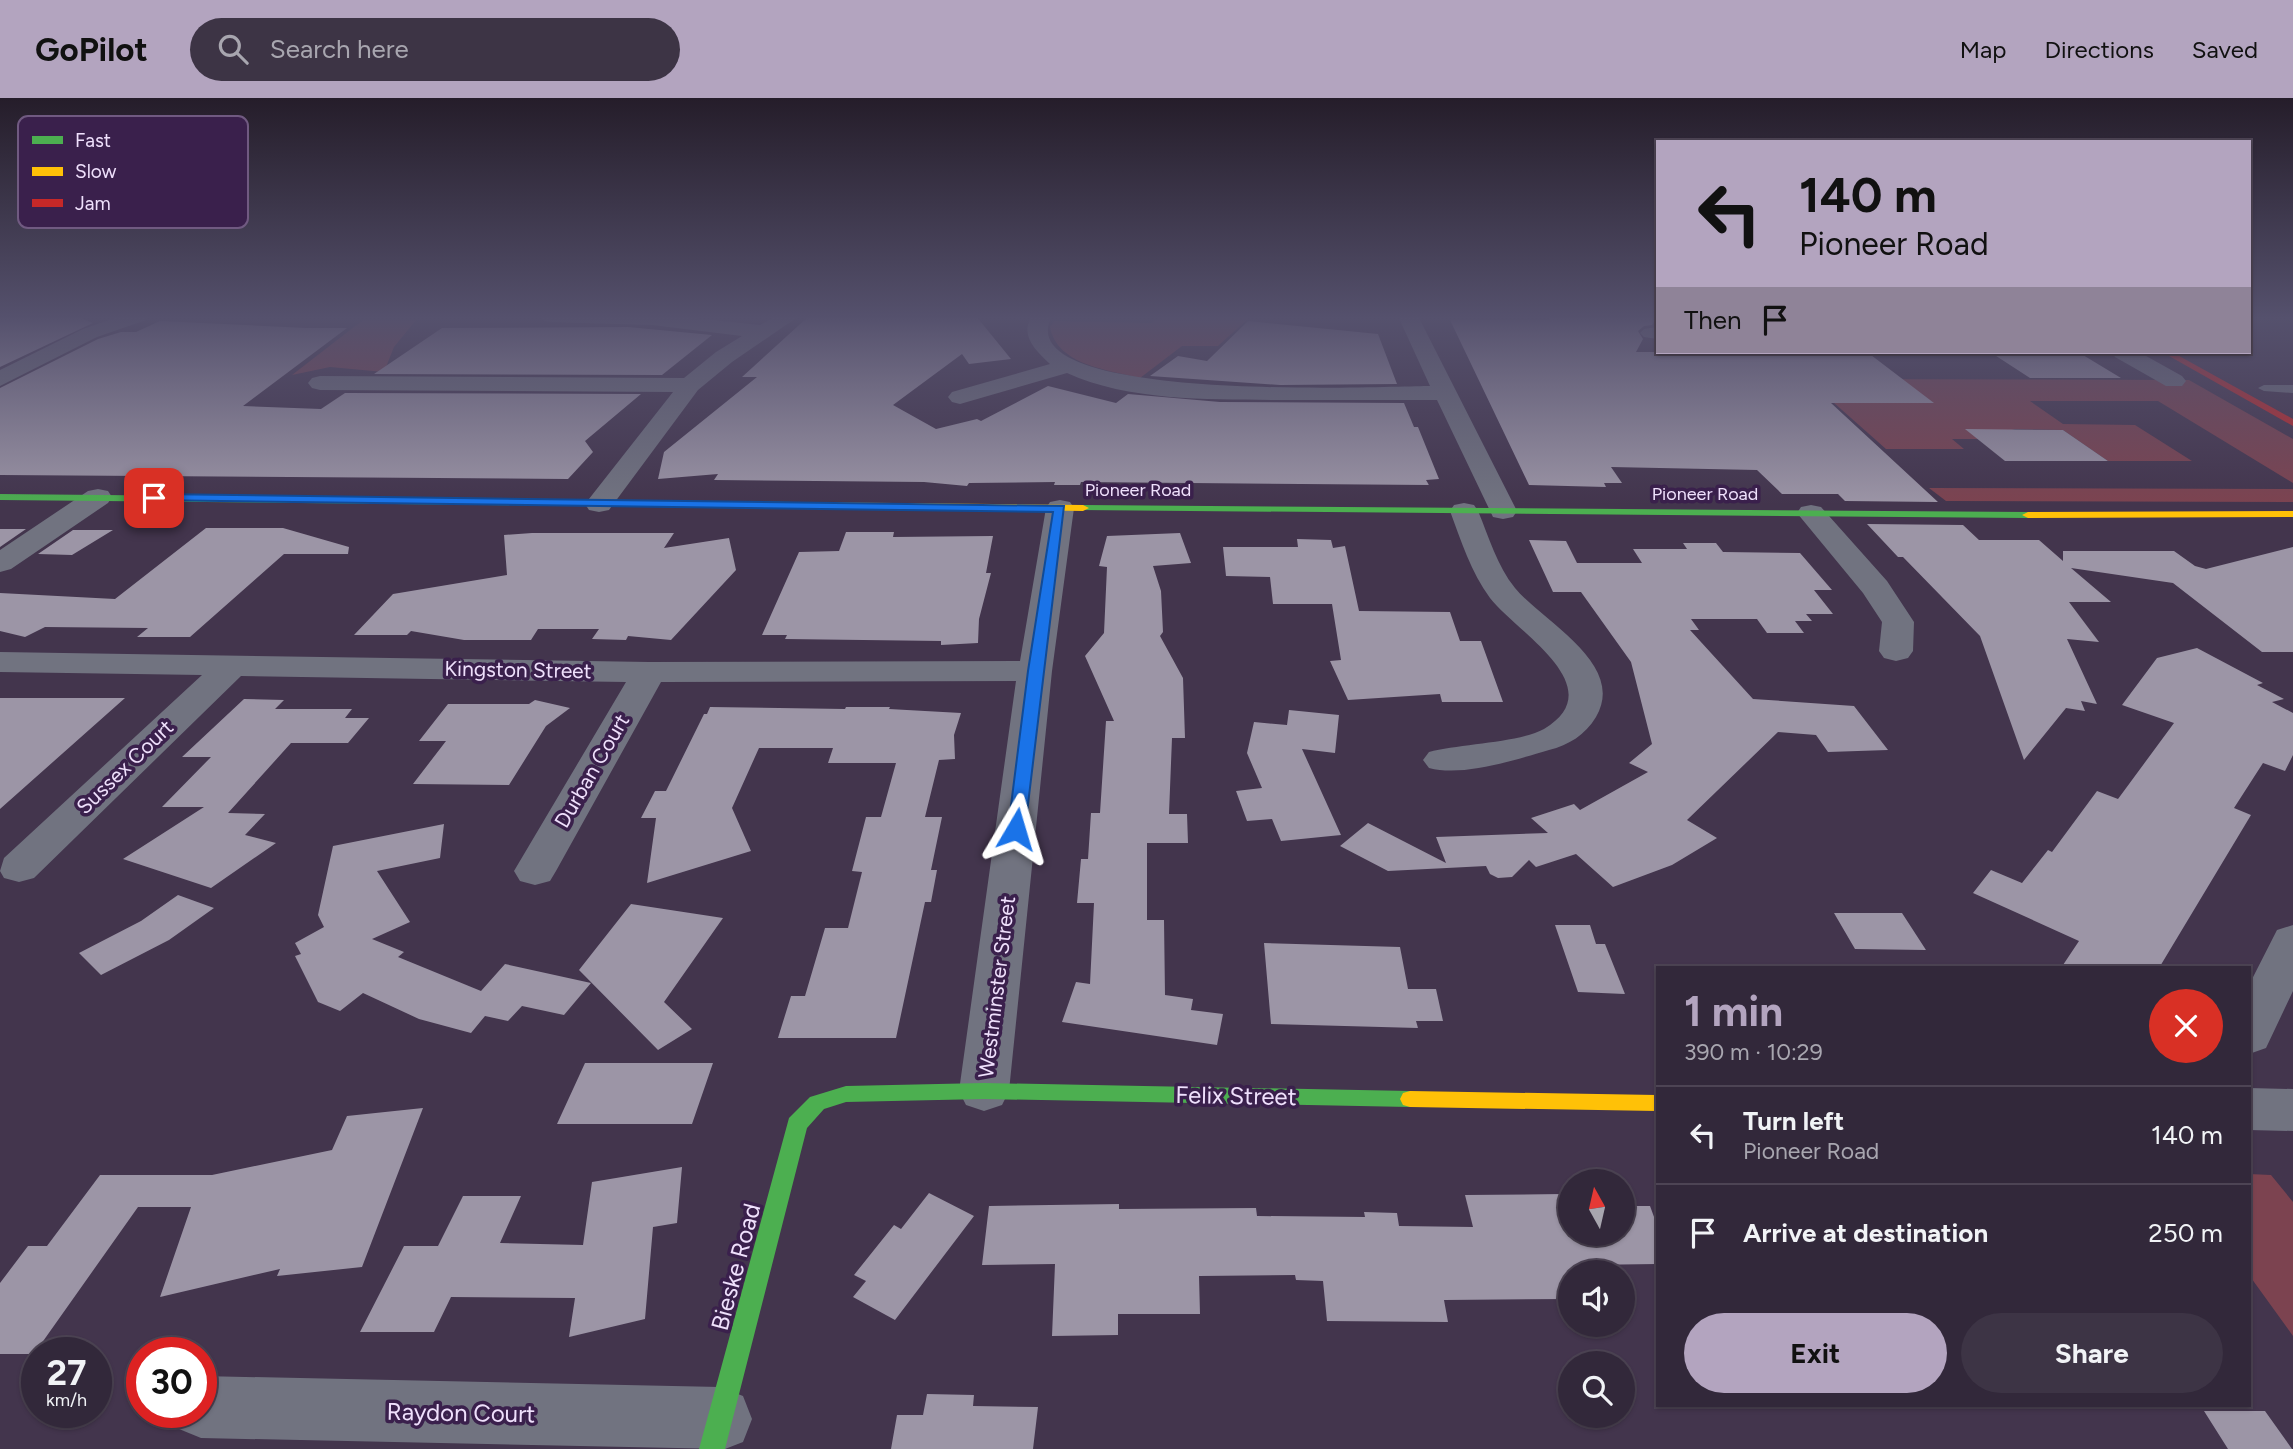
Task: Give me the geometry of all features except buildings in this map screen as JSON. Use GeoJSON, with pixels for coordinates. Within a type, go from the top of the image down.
{"type":"FeatureCollection","features":[{"type":"Feature","properties":{"kind":"main road"},"geometry":{"type":"LineString","coordinates":[[2214,379],[2293,423]]}},
{"type":"Feature","properties":{"kind":"main road"},"geometry":{"type":"LineString","coordinates":[[2247,379],[2293,403]]}},
{"type":"Feature","properties":{"kind":"main road","name":"Pioneer Road"},"geometry":{"type":"LineString","coordinates":[[0,497],[1464,511],[2234,516],[2293,514]]}},
{"type":"Feature","properties":{"kind":"main road","name":"Pioneer Road"},"geometry":{"type":"LineString","coordinates":[[2234,516],[2293,522]]}},
{"type":"Feature","properties":{"kind":"main road","name":"Felix Street"},"geometry":{"type":"LineString","coordinates":[[817,1103],[846,1094],[984,1091],[1656,1103]]}},
{"type":"Feature","properties":{"kind":"main road","name":"Bieske Road"},"geometry":{"type":"LineString","coordinates":[[716,1434],[797,1124],[817,1103]]}},
{"type":"Feature","properties":{"kind":"street"},"geometry":{"type":"LineString","coordinates":[[599,504],[697,379]]}},
{"type":"Feature","properties":{"kind":"street"},"geometry":{"type":"LineString","coordinates":[[960,397],[1023,379]]}},
{"type":"Feature","properties":{"kind":"street"},"geometry":{"type":"LineString","coordinates":[[1113,379],[1175,391],[1445,393]]}},
{"type":"Feature","properties":{"kind":"street"},"geometry":{"type":"LineString","coordinates":[[1438,379],[1503,511]]}},
{"type":"Feature","properties":{"kind":"street"},"geometry":{"type":"LineString","coordinates":[[320,383],[690,385]]}},
{"type":"Feature","properties":{"kind":"street"},"geometry":{"type":"LineString","coordinates":[[0,563],[98,497]]}},
{"type":"Feature","properties":{"kind":"street","name":"Westminster Street"},"geometry":{"type":"LineString","coordinates":[[984,1091],[1035,671],[1060,508]]}},
{"type":"Feature","properties":{"kind":"street"},"geometry":{"type":"LineString","coordinates":[[1442,760],[1504,751],[1556,737],[1577,718],[1586,702],[1583,678],[1567,653],[1503,594],[1484,562],[1464,511]]}},
{"type":"Feature","properties":{"kind":"street"},"geometry":{"type":"LineString","coordinates":[[1811,513],[1876,588],[1898,622],[1896,651]]}},
{"type":"Feature","properties":{"kind":"street","name":"Kingston Street"},"geometry":{"type":"LineString","coordinates":[[0,662],[649,672],[1035,671]]}},
{"type":"Feature","properties":{"kind":"street","name":"Sussex Court"},"geometry":{"type":"LineString","coordinates":[[19,868],[232,666]]}},
{"type":"Feature","properties":{"kind":"street","name":"Durban Court"},"geometry":{"type":"LineString","coordinates":[[535,871],[649,672]]}},
{"type":"Feature","properties":{"kind":"street"},"geometry":{"type":"LineString","coordinates":[[2251,1031],[2293,941]]}},
{"type":"Feature","properties":{"kind":"street"},"geometry":{"type":"LineString","coordinates":[[2251,1109],[2293,1110]]}},
{"type":"Feature","properties":{"kind":"street","name":"Raydon Court"},"geometry":{"type":"LineString","coordinates":[[217,1409],[716,1434]]}},
{"type":"Feature","properties":{"kind":"lane"},"geometry":{"type":"LineString","coordinates":[[2264,388],[2293,389]]}},
{"type":"Feature","properties":{"kind":"shaded area"},"geometry":{"type":"Polygon","coordinates":[[[1807,379],[2189,380],[2293,439],[2293,483],[2158,401],[2030,401],[2063,424],[2135,425],[2192,461],[2108,461],[2063,430],[2015,429],[1980,439],[1952,439],[1964,449],[1886,449],[1807,379]]]}},
{"type":"Feature","properties":{"kind":"shaded area"},"geometry":{"type":"Polygon","coordinates":[[[1929,488],[2293,489],[2293,502],[1946,501],[1929,488]]]}},
{"type":"Feature","properties":{"kind":"shaded area"},"geometry":{"type":"Polygon","coordinates":[[[2251,1174],[2271,1175],[2293,1202],[2293,1336],[2251,1278],[2251,1174]]]}},
{"type":"Feature","properties":{"kind":"traffic: fast"},"geometry":{"type":"LineString","coordinates":[[0,497],[793,505]]}},
{"type":"Feature","properties":{"kind":"traffic: fast"},"geometry":{"type":"LineString","coordinates":[[1083,508],[2028,515]]}},
{"type":"Feature","properties":{"kind":"traffic: fast"},"geometry":{"type":"LineString","coordinates":[[712,1449],[797,1124],[817,1103],[846,1094],[984,1091],[1410,1099]]}},
{"type":"Feature","properties":{"kind":"traffic: slow"},"geometry":{"type":"LineString","coordinates":[[793,505],[1083,508]]}},
{"type":"Feature","properties":{"kind":"traffic: slow"},"geometry":{"type":"LineString","coordinates":[[2028,515],[2293,514]]}},
{"type":"Feature","properties":{"kind":"traffic: slow"},"geometry":{"type":"LineString","coordinates":[[1410,1099],[1656,1103]]}},
{"type":"Feature","properties":{"kind":"traffic: jam"},"geometry":{"type":"LineString","coordinates":[[2214,379],[2293,423]]}},
{"type":"Feature","properties":{"kind":"route"},"geometry":{"type":"LineString","coordinates":[[154,498],[1060,508],[1035,671],[1016,829]]}}]}
